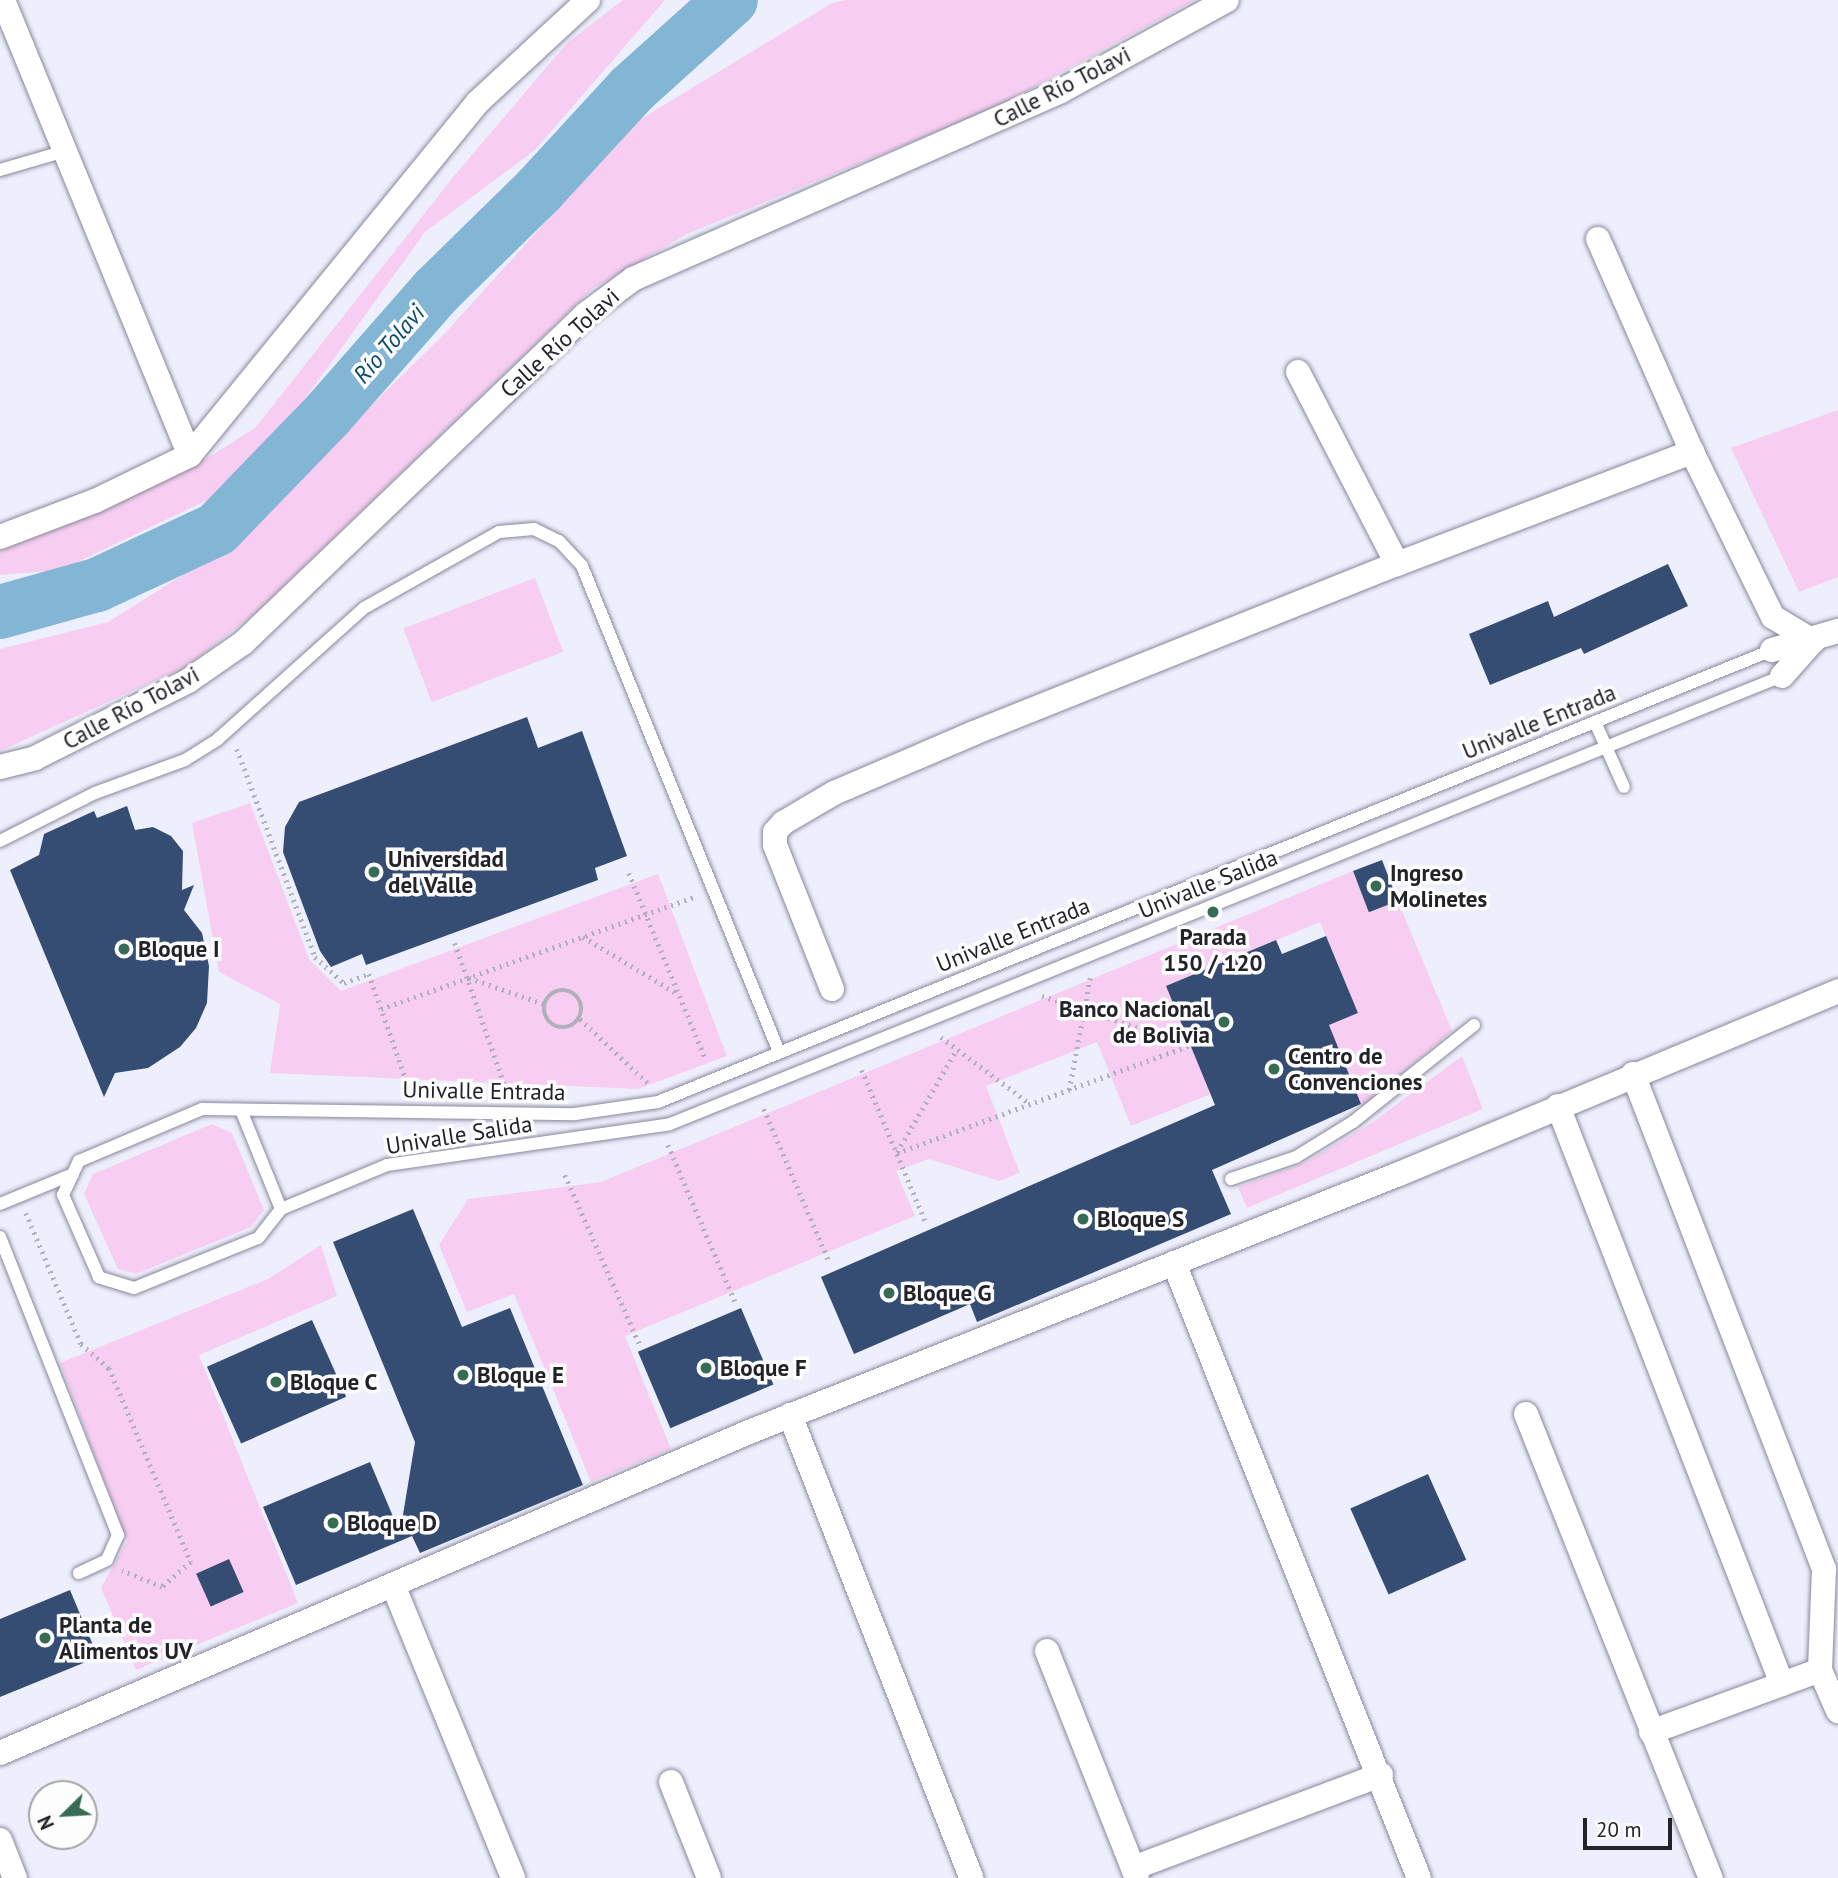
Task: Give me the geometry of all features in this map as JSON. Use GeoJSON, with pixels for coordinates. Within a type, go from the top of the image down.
{"type":"FeatureCollection","features":[{"type":"Feature","properties":{"kind":"street"},"geometry":{"type":"LineString","coordinates":[[0,537],[95,501],[190,455],[478,102],[588,0]]}},
{"type":"Feature","properties":{"kind":"street","name":"Calle Río Tolavi"},"geometry":{"type":"LineString","coordinates":[[0,767],[35,758],[188,681],[243,643],[586,314],[633,279],[1061,91],[1227,0]]}},
{"type":"Feature","properties":{"kind":"street"},"geometry":{"type":"LineString","coordinates":[[3,5],[190,455]]}},
{"type":"Feature","properties":{"kind":"street"},"geometry":{"type":"LineString","coordinates":[[1598,239],[1692,452],[1773,617],[1813,641]]}},
{"type":"Feature","properties":{"kind":"street"},"geometry":{"type":"LineString","coordinates":[[1298,372],[1397,564]]}},
{"type":"Feature","properties":{"kind":"street"},"geometry":{"type":"LineString","coordinates":[[832,989],[775,845],[775,832],[783,823],[834,793],[923,755],[1397,564],[1692,452]]}},
{"type":"Feature","properties":{"kind":"street"},"geometry":{"type":"LineString","coordinates":[[1772,650],[1813,641],[1838,631]]}},
{"type":"Feature","properties":{"kind":"street"},"geometry":{"type":"LineString","coordinates":[[1782,676],[1813,641]]}},
{"type":"Feature","properties":{"kind":"street"},"geometry":{"type":"LineString","coordinates":[[0,1753],[790,1415],[1174,1263],[1838,991]]}},
{"type":"Feature","properties":{"kind":"street"},"geometry":{"type":"LineString","coordinates":[[1633,1074],[1824,1569],[1820,1670],[1838,1711]]}},
{"type":"Feature","properties":{"kind":"street"},"geometry":{"type":"LineString","coordinates":[[1558,1106],[1782,1684]]}},
{"type":"Feature","properties":{"kind":"street"},"geometry":{"type":"LineString","coordinates":[[1174,1263],[1381,1775],[1419,1878]]}},
{"type":"Feature","properties":{"kind":"street"},"geometry":{"type":"LineString","coordinates":[[1526,1414],[1711,1878]]}},
{"type":"Feature","properties":{"kind":"street"},"geometry":{"type":"LineString","coordinates":[[790,1415],[971,1878]]}},
{"type":"Feature","properties":{"kind":"street"},"geometry":{"type":"LineString","coordinates":[[393,1585],[513,1878]]}},
{"type":"Feature","properties":{"kind":"street"},"geometry":{"type":"LineString","coordinates":[[1046,1651],[1135,1873],[1381,1775]]}},
{"type":"Feature","properties":{"kind":"street"},"geometry":{"type":"LineString","coordinates":[[1651,1732],[1820,1670]]}},
{"type":"Feature","properties":{"kind":"street"},"geometry":{"type":"LineString","coordinates":[[671,1782],[709,1878]]}},
{"type":"Feature","properties":{"kind":"street"},"geometry":{"type":"LineString","coordinates":[[0,1840],[15,1878]]}},
{"type":"Feature","properties":{"kind":"lane"},"geometry":{"type":"LineString","coordinates":[[0,170],[65,151]]}},
{"type":"Feature","properties":{"kind":"lane"},"geometry":{"type":"LineString","coordinates":[[0,841],[95,793],[185,760],[230,728],[364,608],[499,532],[534,529],[559,541],[582,566],[779,1052]]}},
{"type":"Feature","properties":{"kind":"lane","name":"Univalle Entrada"},"geometry":{"type":"LineString","coordinates":[[241,1110],[575,1114],[665,1099],[1772,650]]}},
{"type":"Feature","properties":{"kind":"lane","name":"Univalle Salida"},"geometry":{"type":"LineString","coordinates":[[281,1209],[387,1166],[659,1125],[921,1023],[1782,676]]}},
{"type":"Feature","properties":{"kind":"lane"},"geometry":{"type":"LineString","coordinates":[[1595,722],[1624,787]]}},
{"type":"Feature","properties":{"kind":"lane"},"geometry":{"type":"LineString","coordinates":[[1386,807],[1395,831]]}},
{"type":"Feature","properties":{"kind":"lane"},"geometry":{"type":"LineString","coordinates":[[1231,1179],[1296,1157],[1353,1122],[1474,1025]]}},
{"type":"Feature","properties":{"kind":"lane"},"geometry":{"type":"LineString","coordinates":[[202,1109],[241,1110],[281,1209],[258,1238],[134,1288],[99,1277],[63,1195],[79,1161],[202,1109]]}},
{"type":"Feature","properties":{"kind":"lane"},"geometry":{"type":"LineString","coordinates":[[0,1205],[73,1174]]}},
{"type":"Feature","properties":{"kind":"lane"},"geometry":{"type":"LineString","coordinates":[[0,1237],[118,1535],[107,1560],[79,1573]]}},
{"type":"Feature","properties":{"kind":"path"},"geometry":{"type":"LineString","coordinates":[[230,728],[315,957],[344,983],[369,974],[418,1112]]}},
{"type":"Feature","properties":{"kind":"path"},"geometry":{"type":"LineString","coordinates":[[629,873],[714,1079]]}},
{"type":"Feature","properties":{"kind":"path"},"geometry":{"type":"LineString","coordinates":[[381,1009],[713,890]]}},
{"type":"Feature","properties":{"kind":"path"},"geometry":{"type":"LineString","coordinates":[[583,937],[679,995]]}},
{"type":"Feature","properties":{"kind":"path"},"geometry":{"type":"LineString","coordinates":[[455,943],[514,1113]]}},
{"type":"Feature","properties":{"kind":"path"},"geometry":{"type":"LineString","coordinates":[[1069,1090],[1094,953]]}},
{"type":"Feature","properties":{"kind":"path"},"geometry":{"type":"LineString","coordinates":[[467,978],[544,1004]]}},
{"type":"Feature","properties":{"kind":"path"},"geometry":{"type":"LineString","coordinates":[[897,1153],[1191,1045],[1012,986]]}},
{"type":"Feature","properties":{"kind":"path"},"geometry":{"type":"LineString","coordinates":[[544,1004],[556,991],[570,991],[579,999],[580,1019],[665,1099]]}},
{"type":"Feature","properties":{"kind":"path"},"geometry":{"type":"LineString","coordinates":[[544,1004],[547,1021],[557,1028],[570,1028],[580,1019]]}},
{"type":"Feature","properties":{"kind":"path"},"geometry":{"type":"LineString","coordinates":[[921,1023],[1030,1104]]}},
{"type":"Feature","properties":{"kind":"path"},"geometry":{"type":"LineString","coordinates":[[897,1153],[957,1049]]}},
{"type":"Feature","properties":{"kind":"path"},"geometry":{"type":"LineString","coordinates":[[853,1050],[926,1223]]}},
{"type":"Feature","properties":{"kind":"path"},"geometry":{"type":"LineString","coordinates":[[755,1089],[830,1264]]}},
{"type":"Feature","properties":{"kind":"path"},"geometry":{"type":"LineString","coordinates":[[659,1125],[734,1301]]}},
{"type":"Feature","properties":{"kind":"path"},"geometry":{"type":"LineString","coordinates":[[565,1175],[639,1343]]}},
{"type":"Feature","properties":{"kind":"path"},"geometry":{"type":"LineString","coordinates":[[19,1196],[81,1344],[109,1368],[191,1562],[162,1587],[101,1563]]}},
{"type":"Feature","properties":{"kind":"shaded area"},"geometry":{"type":"Polygon","coordinates":[[[623,0],[665,0],[535,150],[425,232],[289,421],[224,492],[61,570],[0,575],[0,551],[193,467],[255,428],[454,176],[567,43],[623,0]]]}},
{"type":"Feature","properties":{"kind":"shaded area"},"geometry":{"type":"Polygon","coordinates":[[[845,0],[1195,0],[999,106],[687,234],[592,289],[255,613],[187,666],[0,751],[0,649],[108,622],[229,546],[447,331],[636,122],[832,3],[845,0]]]}},
{"type":"Feature","properties":{"kind":"shaded area"},"geometry":{"type":"Polygon","coordinates":[[[1838,410],[1838,577],[1799,592],[1731,448],[1838,410]]]}},
{"type":"Feature","properties":{"kind":"shaded area"},"geometry":{"type":"Polygon","coordinates":[[[535,578],[563,652],[432,702],[403,629],[535,578]]]}},
{"type":"Feature","properties":{"kind":"shaded area"},"geometry":{"type":"Polygon","coordinates":[[[250,803],[309,959],[341,991],[658,874],[727,1056],[638,1089],[270,1073],[280,1004],[219,972],[192,823],[250,803]]]}},
{"type":"Feature","properties":{"kind":"shaded area"},"geometry":{"type":"Polygon","coordinates":[[[1353,871],[1369,912],[1398,901],[1452,1031],[1362,1107],[1329,1025],[1358,1013],[1320,922],[1167,986],[1211,1094],[1131,1126],[1097,1042],[986,1086],[1020,1173],[999,1181],[929,1159],[896,1171],[915,1216],[625,1336],[671,1449],[591,1482],[514,1294],[467,1312],[439,1245],[468,1199],[601,1182],[1353,871]]]}},
{"type":"Feature","properties":{"kind":"shaded area"},"geometry":{"type":"Polygon","coordinates":[[[1462,1056],[1483,1109],[1247,1208],[1238,1187],[1304,1163],[1370,1124],[1462,1056]]]}},
{"type":"Feature","properties":{"kind":"shaded area"},"geometry":{"type":"Polygon","coordinates":[[[212,1124],[232,1133],[264,1210],[251,1227],[136,1274],[118,1269],[84,1194],[93,1174],[212,1124]]]}},
{"type":"Feature","properties":{"kind":"shaded area"},"geometry":{"type":"Polygon","coordinates":[[[321,1245],[337,1296],[199,1355],[298,1603],[136,1670],[101,1588],[127,1541],[60,1363],[268,1279],[321,1245]]]}},
{"type":"Feature","properties":{"kind":"building"},"geometry":{"type":"Polygon","coordinates":[[[1668,564],[1688,606],[1584,654],[1581,648],[1490,685],[1469,634],[1548,601],[1554,617],[1668,564]]]}},
{"type":"Feature","properties":{"kind":"building"},"geometry":{"type":"Polygon","coordinates":[[[527,717],[538,748],[582,731],[627,856],[595,868],[598,880],[366,965],[362,954],[331,967],[320,951],[283,852],[285,827],[299,802],[527,717]]]}},
{"type":"Feature","properties":{"kind":"building","name":"Bloque I"},"geometry":{"type":"Polygon","coordinates":[[[127,806],[135,830],[153,827],[171,836],[183,851],[182,890],[194,885],[184,910],[202,933],[209,966],[207,1003],[196,1028],[180,1047],[148,1068],[115,1073],[104,1097],[10,870],[39,855],[44,834],[94,811],[97,818],[127,806]]]}},
{"type":"Feature","properties":{"kind":"building","name":"Ingreso Molinetes"},"geometry":{"type":"Polygon","coordinates":[[[1382,860],[1398,901],[1369,912],[1353,871],[1382,860]]]}},
{"type":"Feature","properties":{"kind":"building"},"geometry":{"type":"Polygon","coordinates":[[[1326,936],[1358,1013],[1329,1025],[1361,1104],[1212,1170],[1231,1214],[977,1322],[970,1304],[854,1354],[821,1277],[1215,1105],[1166,986],[1276,940],[1282,954],[1326,936]]]}},
{"type":"Feature","properties":{"kind":"building","name":"Bloque E"},"geometry":{"type":"Polygon","coordinates":[[[413,1209],[462,1327],[510,1308],[583,1485],[420,1553],[412,1536],[296,1585],[263,1507],[370,1462],[400,1533],[415,1442],[333,1242],[413,1209]]]}},
{"type":"Feature","properties":{"kind":"building","name":"Bloque F"},"geometry":{"type":"Polygon","coordinates":[[[741,1308],[773,1384],[670,1428],[638,1352],[741,1308]]]}},
{"type":"Feature","properties":{"kind":"building","name":"Bloque C"},"geometry":{"type":"Polygon","coordinates":[[[312,1320],[346,1397],[241,1444],[207,1367],[312,1320]]]}},
{"type":"Feature","properties":{"kind":"building"},"geometry":{"type":"Polygon","coordinates":[[[1428,1474],[1466,1560],[1389,1594],[1350,1509],[1428,1474]]]}},
{"type":"Feature","properties":{"kind":"building"},"geometry":{"type":"Polygon","coordinates":[[[229,1559],[244,1592],[211,1607],[196,1574],[229,1559]]]}},
{"type":"Feature","properties":{"kind":"building","name":"Planta de Alimentos UV"},"geometry":{"type":"Polygon","coordinates":[[[70,1590],[98,1657],[0,1697],[0,1619],[70,1590]]]}},
{"type":"Feature","properties":{"kind":"waterway","name":"Río Tolavi"},"geometry":{"type":"LineString","coordinates":[[0,612],[97,585],[217,529],[328,414],[436,291],[539,190],[632,89],[731,0]]}},
{"type":"Feature","properties":{"kind":"place","name":"Universidad del Valle"},"geometry":{"type":"Point","coordinates":[374,872]}},
{"type":"Feature","properties":{"kind":"place","name":"Ingreso Molinetes"},"geometry":{"type":"Point","coordinates":[1376,886]}},
{"type":"Feature","properties":{"kind":"place","name":"Parada 150 / 120"},"geometry":{"type":"Point","coordinates":[1213,912]}},
{"type":"Feature","properties":{"kind":"place","name":"Bloque I"},"geometry":{"type":"Point","coordinates":[124,949]}},
{"type":"Feature","properties":{"kind":"place","name":"Banco Nacional de Bolivia"},"geometry":{"type":"Point","coordinates":[1224,1022]}},
{"type":"Feature","properties":{"kind":"place","name":"Centro de Convenciones"},"geometry":{"type":"Point","coordinates":[1274,1069]}},
{"type":"Feature","properties":{"kind":"place","name":"Bloque S"},"geometry":{"type":"Point","coordinates":[1083,1219]}},
{"type":"Feature","properties":{"kind":"place","name":"Bloque G"},"geometry":{"type":"Point","coordinates":[889,1293]}},
{"type":"Feature","properties":{"kind":"place","name":"Bloque F"},"geometry":{"type":"Point","coordinates":[706,1368]}},
{"type":"Feature","properties":{"kind":"place","name":"Bloque E"},"geometry":{"type":"Point","coordinates":[463,1375]}},
{"type":"Feature","properties":{"kind":"place","name":"Bloque C"},"geometry":{"type":"Point","coordinates":[276,1382]}},
{"type":"Feature","properties":{"kind":"place","name":"Bloque D"},"geometry":{"type":"Point","coordinates":[333,1523]}},
{"type":"Feature","properties":{"kind":"place","name":"Planta de Alimentos UV"},"geometry":{"type":"Point","coordinates":[45,1638]}}]}
